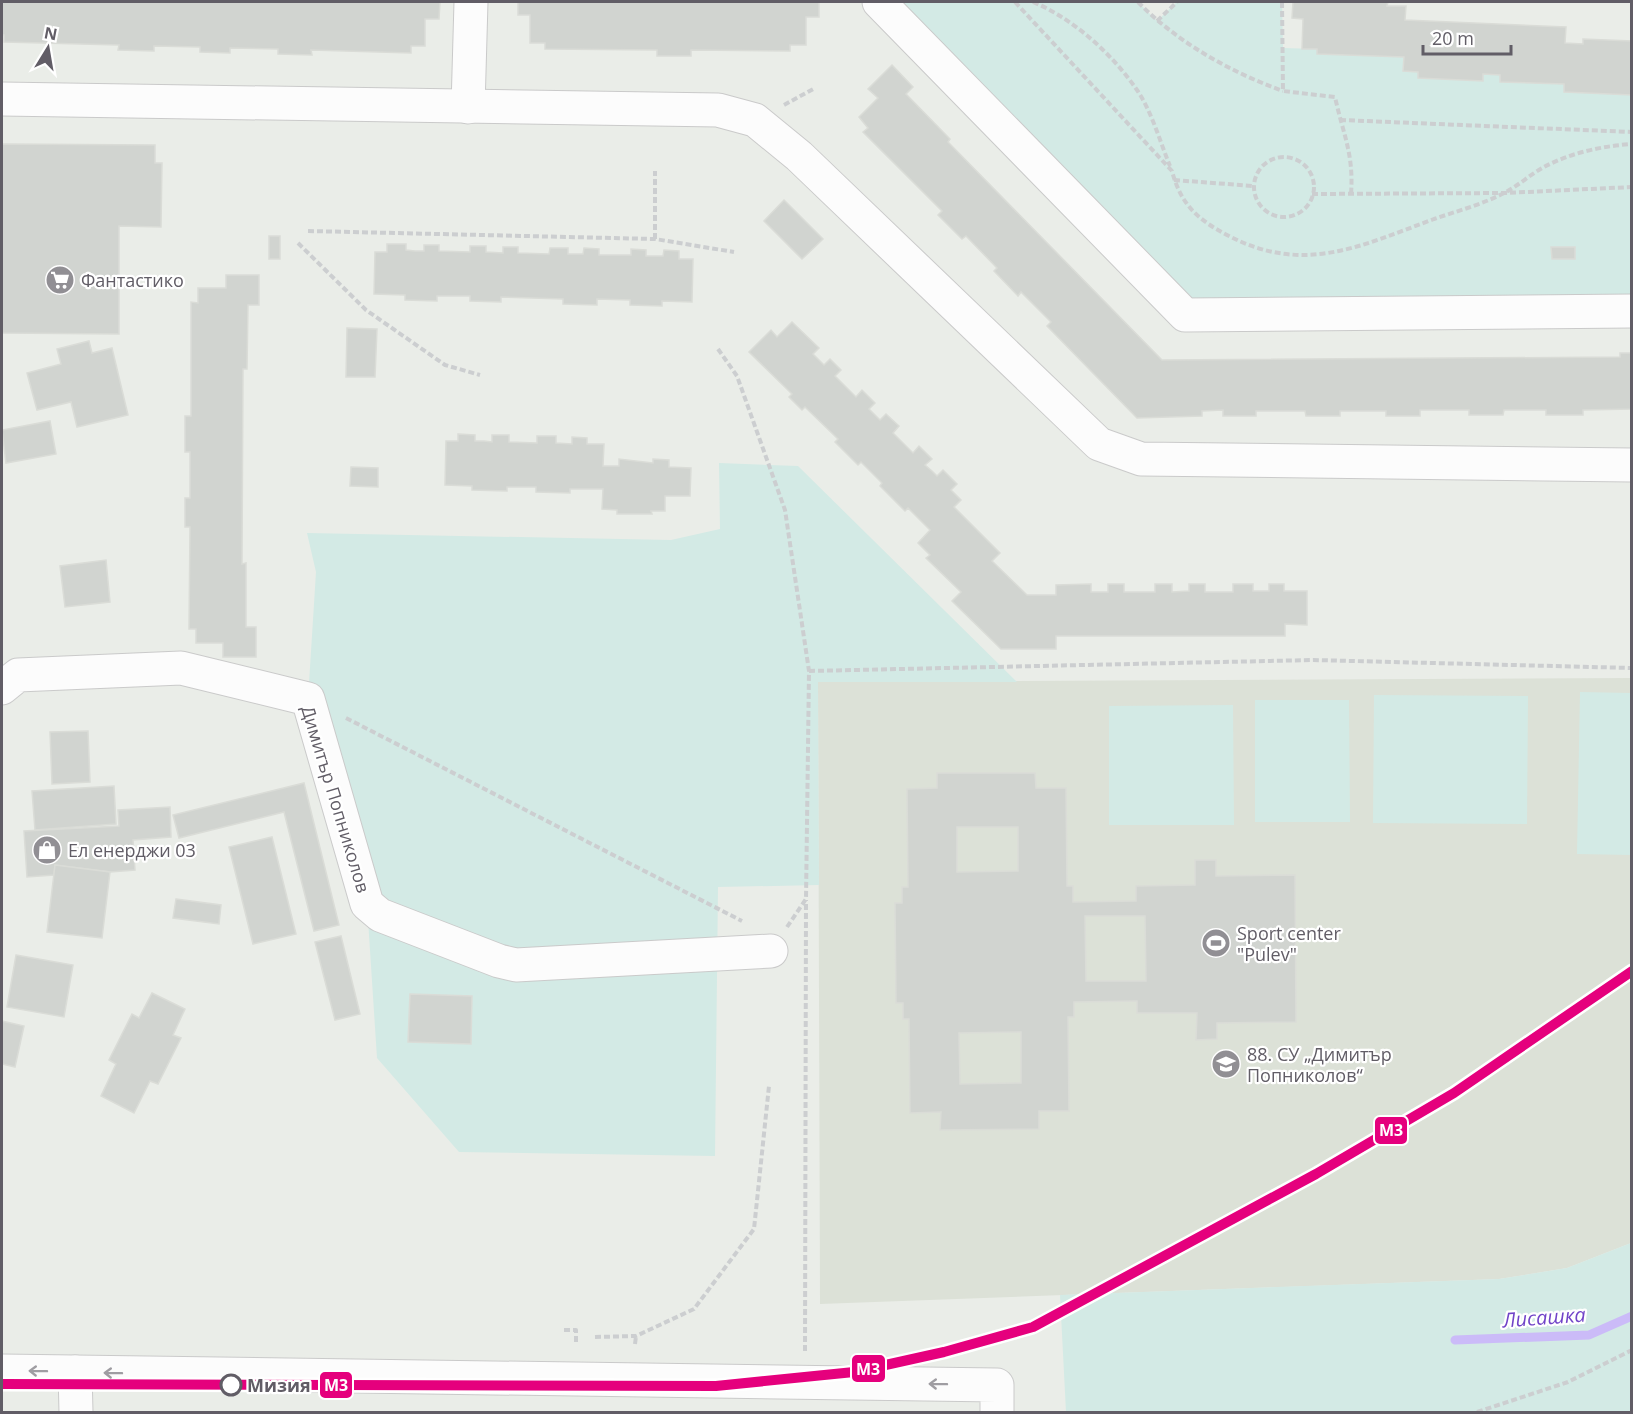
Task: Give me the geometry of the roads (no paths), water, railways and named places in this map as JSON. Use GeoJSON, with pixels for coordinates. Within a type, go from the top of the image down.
{"type":"FeatureCollection","features":[{"type":"Feature","properties":{"kind":"street"},"geometry":{"type":"LineString","coordinates":[[468,107],[471,2]]}},
{"type":"Feature","properties":{"kind":"street"},"geometry":{"type":"LineString","coordinates":[[879,2],[1185,315],[1632,311]]}},
{"type":"Feature","properties":{"kind":"street"},"geometry":{"type":"LineString","coordinates":[[2,99],[718,110],[755,120],[799,156],[1099,444],[1141,459],[1632,465]]}},
{"type":"Feature","properties":{"kind":"street","name":"Димитър Попниколов"},"geometry":{"type":"LineString","coordinates":[[2,688],[18,675],[181,668],[308,699],[368,904],[380,915],[499,961],[516,965],[771,951]]}},
{"type":"Feature","properties":{"kind":"street"},"geometry":{"type":"LineString","coordinates":[[2,1371],[997,1385],[997,1413]]}},
{"type":"Feature","properties":{"kind":"street"},"geometry":{"type":"LineString","coordinates":[[75,1372],[76,1413]]}},
{"type":"Feature","properties":{"kind":"waterway","name":"Лисашка"},"geometry":{"type":"LineString","coordinates":[[1455,1340],[1589,1335],[1632,1316]]}},
{"type":"Feature","properties":{"kind":"place","name":"Фантастико"},"geometry":{"type":"Point","coordinates":[60,280]}},
{"type":"Feature","properties":{"kind":"place","name":"Ел енерджи 03"},"geometry":{"type":"Point","coordinates":[47,850]}},
{"type":"Feature","properties":{"kind":"place","name":"Sport center \"Pulev\""},"geometry":{"type":"Point","coordinates":[1216,943]}},
{"type":"Feature","properties":{"kind":"place","name":"88. СУ „Димитър Попниколов“"},"geometry":{"type":"Point","coordinates":[1226,1064]}},
{"type":"Feature","properties":{"kind":"place","name":"Мизия"},"geometry":{"type":"Point","coordinates":[231,1385]}}]}
